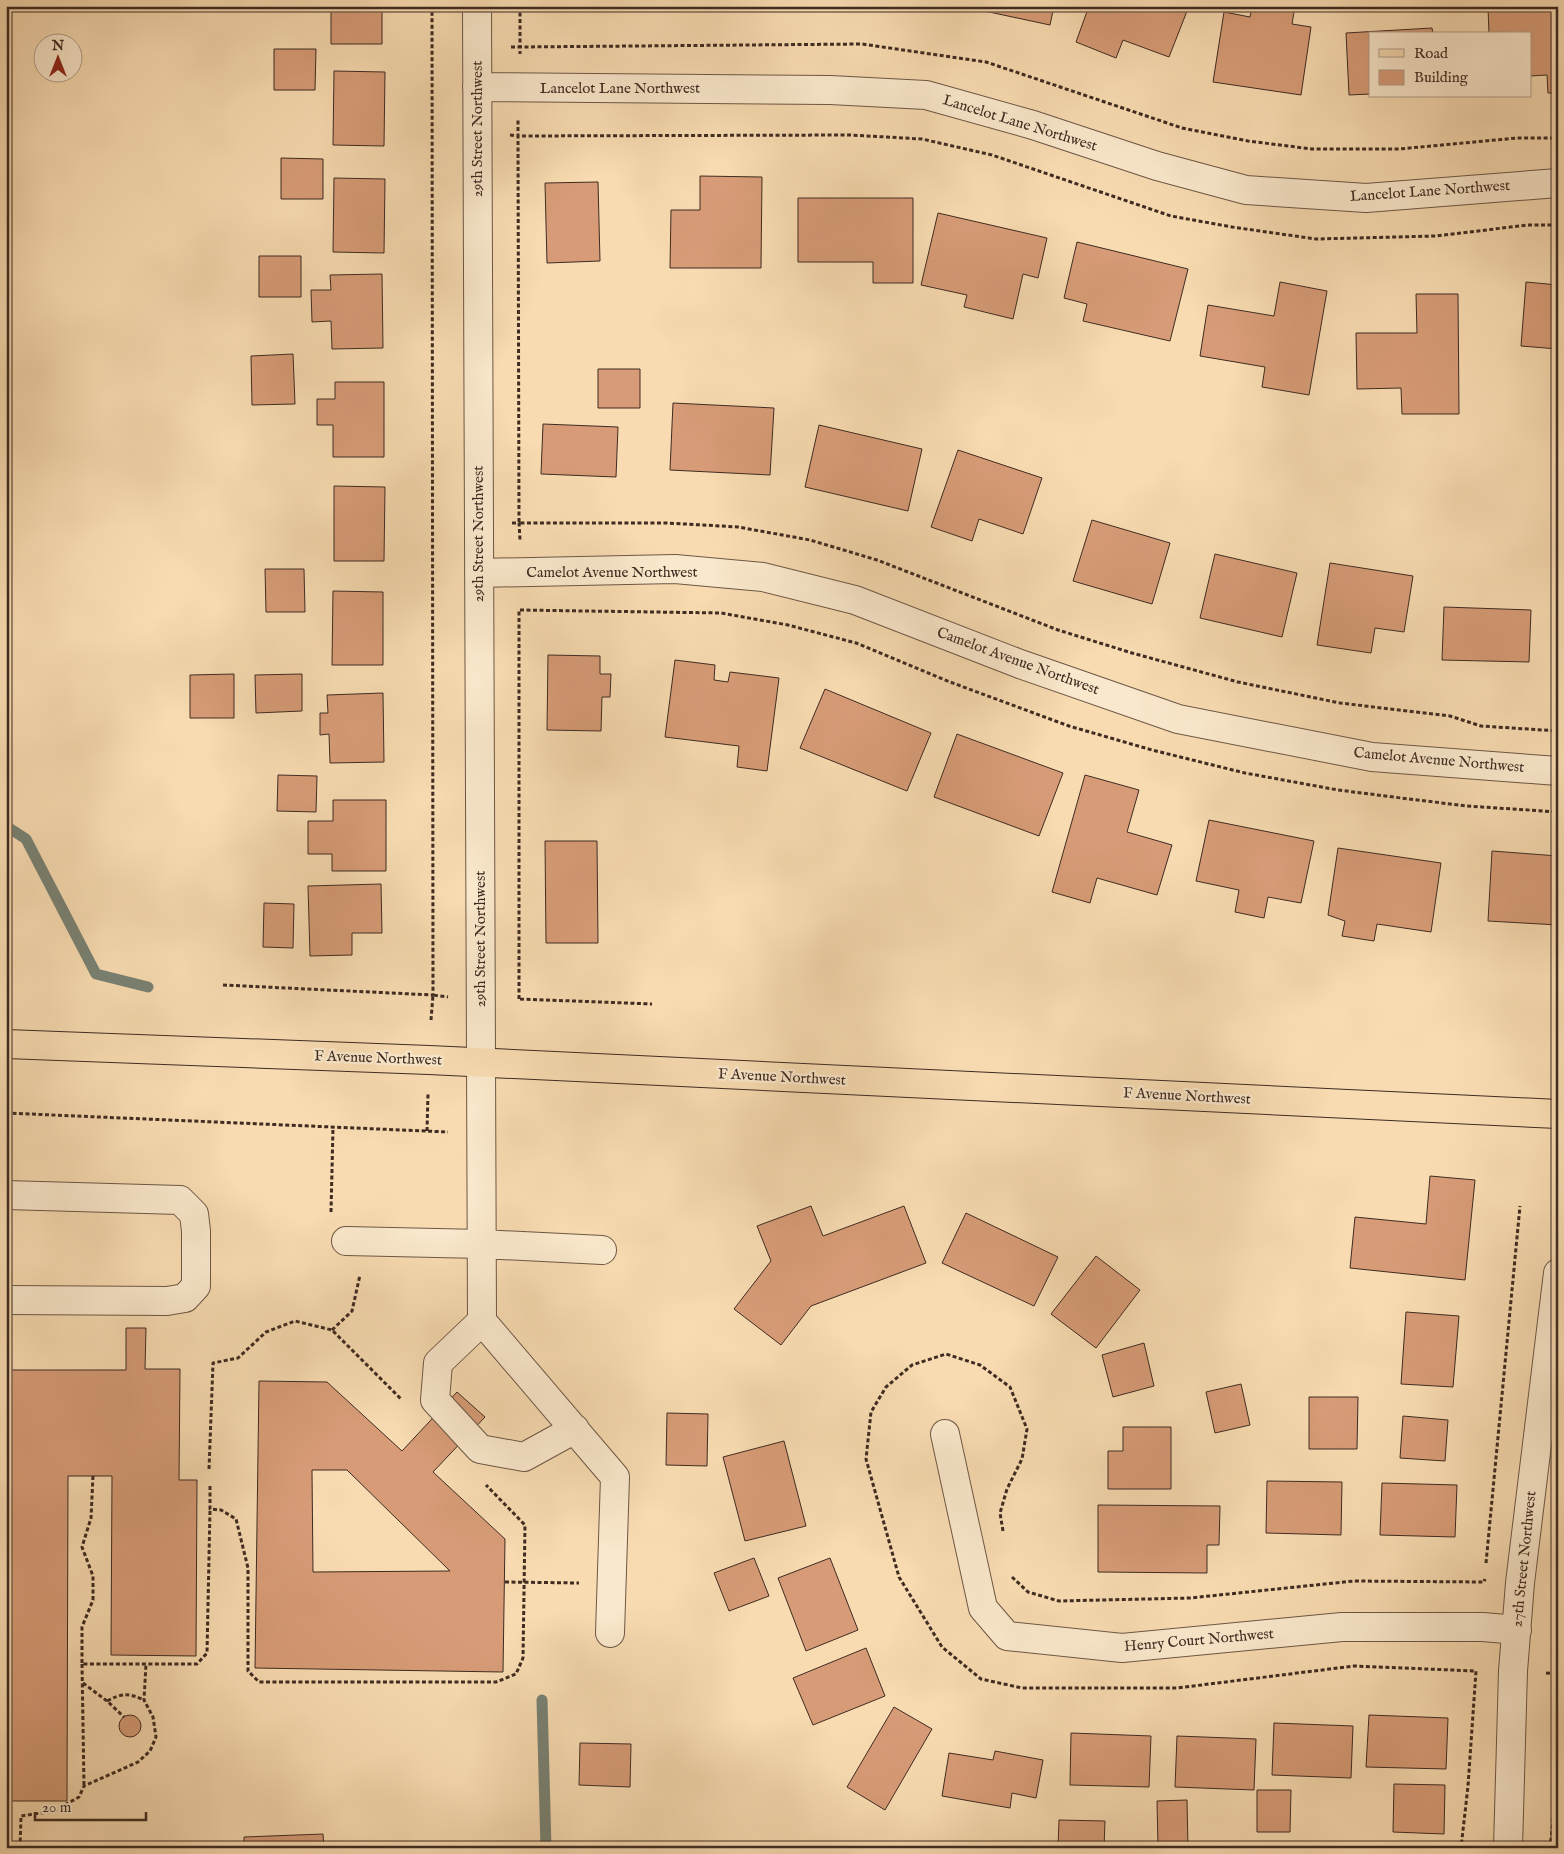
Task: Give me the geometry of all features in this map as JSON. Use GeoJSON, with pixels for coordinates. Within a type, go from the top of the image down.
{"type":"FeatureCollection","features":[{"type":"Feature","properties":{"kind":"main road","name":"F Avenue Northwest"},"geometry":{"type":"LineString","coordinates":[[6,1044],[480,1062],[1558,1114]]}},
{"type":"Feature","properties":{"kind":"street","name":"29th Street Northwest"},"geometry":{"type":"LineString","coordinates":[[477,6],[482,1320]]}},
{"type":"Feature","properties":{"kind":"street","name":"Lancelot Lane Northwest"},"geometry":{"type":"LineString","coordinates":[[477,87],[830,90],[926,95],[1033,125],[1156,166],[1246,190],[1366,198],[1558,183]]}},
{"type":"Feature","properties":{"kind":"street","name":"Camelot Avenue Northwest"},"geometry":{"type":"LineString","coordinates":[[479,573],[675,569],[763,577],[855,600],[1020,664],[1178,719],[1372,757],[1558,771]]}},
{"type":"Feature","properties":{"kind":"street"},"geometry":{"type":"LineString","coordinates":[[6,1195],[180,1200],[194,1214],[196,1231],[196,1286],[185,1298],[167,1301],[6,1300]]}},
{"type":"Feature","properties":{"kind":"street"},"geometry":{"type":"LineString","coordinates":[[346,1241],[482,1244],[602,1250]]}},
{"type":"Feature","properties":{"kind":"street","name":"27th Street Northwest"},"geometry":{"type":"LineString","coordinates":[[1508,1848],[1513,1671],[1520,1583],[1558,1272]]}},
{"type":"Feature","properties":{"kind":"street"},"geometry":{"type":"LineString","coordinates":[[575,1429],[524,1457],[480,1450],[435,1400],[438,1363],[482,1320],[575,1429],[615,1477],[610,1633]]}},
{"type":"Feature","properties":{"kind":"street","name":"Henry Court Northwest"},"geometry":{"type":"LineString","coordinates":[[945,1434],[983,1608],[1007,1636],[1122,1648],[1342,1627],[1483,1627],[1517,1630]]}},
{"type":"Feature","properties":{"kind":"path"},"geometry":{"type":"LineString","coordinates":[[431,1020],[433,995],[432,6]]}},
{"type":"Feature","properties":{"kind":"path"},"geometry":{"type":"LineString","coordinates":[[1558,225],[1528,225],[1436,236],[1316,239],[1171,216],[992,155],[922,139],[850,135],[518,136],[519,523],[667,523],[738,527],[810,540],[877,560],[1058,630],[1132,653],[1238,682],[1340,703],[1450,716],[1481,726],[1558,731]]}},
{"type":"Feature","properties":{"kind":"path"},"geometry":{"type":"LineString","coordinates":[[519,999],[519,610],[721,613],[788,625],[856,643],[950,682],[1069,726],[1152,750],[1236,771],[1338,790],[1467,806],[1558,812]]}},
{"type":"Feature","properties":{"kind":"path"},"geometry":{"type":"LineString","coordinates":[[223,985],[448,997]]}},
{"type":"Feature","properties":{"kind":"path"},"geometry":{"type":"LineString","coordinates":[[512,999],[652,1004]]}},
{"type":"Feature","properties":{"kind":"path"},"geometry":{"type":"LineString","coordinates":[[427,1131],[428,1088]]}},
{"type":"Feature","properties":{"kind":"path"},"geometry":{"type":"LineString","coordinates":[[6,1113],[481,1133]]}},
{"type":"Feature","properties":{"kind":"path"},"geometry":{"type":"LineString","coordinates":[[1011,1576],[1028,1592],[1059,1601],[1190,1598],[1354,1582],[1484,1582],[1520,1206]]}},
{"type":"Feature","properties":{"kind":"path"},"geometry":{"type":"LineString","coordinates":[[209,1469],[213,1363],[238,1358],[266,1332],[295,1321],[332,1330],[401,1400]]}},
{"type":"Feature","properties":{"kind":"path"},"geometry":{"type":"LineString","coordinates":[[1005,1540],[1000,1513],[1007,1489],[1022,1459],[1027,1429],[1010,1388],[980,1365],[946,1354],[912,1365],[886,1388],[871,1412],[866,1459],[899,1576],[942,1646],[981,1679],[1022,1688],[1177,1688],[1354,1666],[1476,1671],[1468,1786],[1461,1848]]}},
{"type":"Feature","properties":{"kind":"path"},"geometry":{"type":"LineString","coordinates":[[20,1848],[21,1816],[54,1811],[79,1796],[84,1786],[82,1627],[93,1600],[93,1576],[82,1547],[91,1518],[92,1476]]}},
{"type":"Feature","properties":{"kind":"path"},"geometry":{"type":"LineString","coordinates":[[210,1509],[221,1510],[236,1520],[248,1568],[248,1671],[259,1682],[496,1682],[516,1674],[523,1658],[525,1525],[484,1483]]}},
{"type":"Feature","properties":{"kind":"path"},"geometry":{"type":"LineString","coordinates":[[82,1664],[197,1664],[207,1653],[210,1486]]}},
{"type":"Feature","properties":{"kind":"path"},"geometry":{"type":"LineString","coordinates":[[504,1582],[612,1583]]}},
{"type":"Feature","properties":{"kind":"path"},"geometry":{"type":"LineString","coordinates":[[84,1786],[138,1762],[150,1751],[156,1737],[153,1717],[144,1700],[146,1664]]}},
{"type":"Feature","properties":{"kind":"path"},"geometry":{"type":"LineString","coordinates":[[1543,1673],[1558,1674]]}},
{"type":"Feature","properties":{"kind":"path"},"geometry":{"type":"LineString","coordinates":[[83,1682],[124,1717]]}},
{"type":"Feature","properties":{"kind":"path"},"geometry":{"type":"LineString","coordinates":[[107,1701],[119,1694],[135,1696],[144,1700]]}},
{"type":"Feature","properties":{"kind":"path"},"geometry":{"type":"LineString","coordinates":[[1550,1848],[1558,1774]]}},
{"type":"Feature","properties":{"kind":"building"},"geometry":{"type":"Polygon","coordinates":[[[331,6],[382,6],[382,44],[331,44],[331,6]]]}},
{"type":"Feature","properties":{"kind":"building"},"geometry":{"type":"Polygon","coordinates":[[[961,6],[1054,6],[1050,25],[961,6]]]}},
{"type":"Feature","properties":{"kind":"building"},"geometry":{"type":"Polygon","coordinates":[[[1089,6],[1189,6],[1169,57],[1123,40],[1116,58],[1076,42],[1089,6]]]}},
{"type":"Feature","properties":{"kind":"building"},"geometry":{"type":"Polygon","coordinates":[[[1252,6],[1295,6],[1292,24],[1311,27],[1301,95],[1213,82],[1224,12],[1250,17],[1252,6]]]}},
{"type":"Feature","properties":{"kind":"building"},"geometry":{"type":"Polygon","coordinates":[[[1558,6],[1558,93],[1548,93],[1547,75],[1532,76],[1532,32],[1489,32],[1488,8],[1558,6]]]}},
{"type":"Feature","properties":{"kind":"building"},"geometry":{"type":"Polygon","coordinates":[[[1432,28],[1433,32],[1369,32],[1369,94],[1349,95],[1346,33],[1432,28]]]}},
{"type":"Feature","properties":{"kind":"building"},"geometry":{"type":"Polygon","coordinates":[[[274,49],[316,49],[315,90],[274,90],[274,49]]]}},
{"type":"Feature","properties":{"kind":"building"},"geometry":{"type":"Polygon","coordinates":[[[334,71],[385,72],[384,146],[333,145],[334,71]]]}},
{"type":"Feature","properties":{"kind":"building"},"geometry":{"type":"Polygon","coordinates":[[[281,158],[323,159],[323,199],[281,199],[281,158]]]}},
{"type":"Feature","properties":{"kind":"building"},"geometry":{"type":"Polygon","coordinates":[[[700,176],[762,177],[761,268],[670,268],[671,210],[700,210],[700,176]]]}},
{"type":"Feature","properties":{"kind":"building"},"geometry":{"type":"Polygon","coordinates":[[[334,178],[385,179],[384,253],[333,252],[334,178]]]}},
{"type":"Feature","properties":{"kind":"building"},"geometry":{"type":"Polygon","coordinates":[[[598,182],[600,261],[547,263],[545,183],[598,182]]]}},
{"type":"Feature","properties":{"kind":"building"},"geometry":{"type":"Polygon","coordinates":[[[798,198],[913,198],[913,283],[873,283],[873,262],[798,262],[798,198]]]}},
{"type":"Feature","properties":{"kind":"building"},"geometry":{"type":"Polygon","coordinates":[[[938,213],[1047,238],[1038,278],[1023,274],[1013,319],[964,307],[967,295],[921,285],[938,213]]]}},
{"type":"Feature","properties":{"kind":"building"},"geometry":{"type":"Polygon","coordinates":[[[1077,242],[1188,269],[1170,341],[1083,321],[1087,304],[1064,298],[1077,242]]]}},
{"type":"Feature","properties":{"kind":"building"},"geometry":{"type":"Polygon","coordinates":[[[259,256],[301,256],[301,297],[259,297],[259,256]]]}},
{"type":"Feature","properties":{"kind":"building"},"geometry":{"type":"Polygon","coordinates":[[[382,274],[383,348],[332,349],[331,321],[312,322],[311,290],[331,290],[330,275],[382,274]]]}},
{"type":"Feature","properties":{"kind":"building"},"geometry":{"type":"Polygon","coordinates":[[[1280,282],[1327,291],[1309,395],[1262,387],[1265,367],[1200,356],[1208,305],[1274,316],[1280,282]]]}},
{"type":"Feature","properties":{"kind":"building"},"geometry":{"type":"Polygon","coordinates":[[[1526,282],[1558,285],[1558,349],[1521,346],[1526,282]]]}},
{"type":"Feature","properties":{"kind":"building"},"geometry":{"type":"Polygon","coordinates":[[[1416,294],[1458,294],[1459,414],[1402,414],[1401,388],[1357,389],[1356,333],[1417,333],[1416,294]]]}},
{"type":"Feature","properties":{"kind":"building"},"geometry":{"type":"Polygon","coordinates":[[[293,354],[295,404],[252,405],[251,356],[293,354]]]}},
{"type":"Feature","properties":{"kind":"building"},"geometry":{"type":"Polygon","coordinates":[[[598,369],[640,369],[640,408],[598,408],[598,369]]]}},
{"type":"Feature","properties":{"kind":"building"},"geometry":{"type":"Polygon","coordinates":[[[335,382],[384,382],[384,457],[333,457],[333,425],[317,425],[317,399],[335,399],[335,382]]]}},
{"type":"Feature","properties":{"kind":"building"},"geometry":{"type":"Polygon","coordinates":[[[673,403],[774,408],[770,475],[670,470],[673,403]]]}},
{"type":"Feature","properties":{"kind":"building"},"geometry":{"type":"Polygon","coordinates":[[[543,424],[618,427],[616,477],[541,474],[543,424]]]}},
{"type":"Feature","properties":{"kind":"building"},"geometry":{"type":"Polygon","coordinates":[[[819,425],[922,449],[908,511],[805,487],[819,425]]]}},
{"type":"Feature","properties":{"kind":"building"},"geometry":{"type":"Polygon","coordinates":[[[958,450],[1042,478],[1023,534],[979,519],[972,541],[931,527],[958,450]]]}},
{"type":"Feature","properties":{"kind":"building"},"geometry":{"type":"Polygon","coordinates":[[[334,486],[385,487],[384,561],[334,561],[334,486]]]}},
{"type":"Feature","properties":{"kind":"building"},"geometry":{"type":"Polygon","coordinates":[[[1092,520],[1170,543],[1152,604],[1073,581],[1092,520]]]}},
{"type":"Feature","properties":{"kind":"building"},"geometry":{"type":"Polygon","coordinates":[[[1215,554],[1297,573],[1282,637],[1200,618],[1215,554]]]}},
{"type":"Feature","properties":{"kind":"building"},"geometry":{"type":"Polygon","coordinates":[[[1330,563],[1413,576],[1404,632],[1375,628],[1371,653],[1317,645],[1330,563]]]}},
{"type":"Feature","properties":{"kind":"building"},"geometry":{"type":"Polygon","coordinates":[[[265,569],[304,569],[305,612],[266,612],[265,569]]]}},
{"type":"Feature","properties":{"kind":"building"},"geometry":{"type":"Polygon","coordinates":[[[333,591],[383,592],[383,665],[332,665],[333,591]]]}},
{"type":"Feature","properties":{"kind":"building"},"geometry":{"type":"Polygon","coordinates":[[[1444,607],[1531,610],[1529,662],[1442,660],[1444,607]]]}},
{"type":"Feature","properties":{"kind":"building"},"geometry":{"type":"Polygon","coordinates":[[[548,655],[600,656],[600,674],[611,674],[610,697],[602,697],[601,731],[547,730],[548,655]]]}},
{"type":"Feature","properties":{"kind":"building"},"geometry":{"type":"Polygon","coordinates":[[[675,660],[715,665],[714,680],[728,682],[730,672],[779,678],[767,771],[737,767],[739,746],[665,737],[675,660]]]}},
{"type":"Feature","properties":{"kind":"building"},"geometry":{"type":"Polygon","coordinates":[[[234,674],[234,718],[190,718],[190,675],[234,674]]]}},
{"type":"Feature","properties":{"kind":"building"},"geometry":{"type":"Polygon","coordinates":[[[302,674],[302,711],[256,713],[255,675],[302,674]]]}},
{"type":"Feature","properties":{"kind":"building"},"geometry":{"type":"Polygon","coordinates":[[[825,689],[931,733],[907,791],[800,748],[825,689]]]}},
{"type":"Feature","properties":{"kind":"building"},"geometry":{"type":"Polygon","coordinates":[[[383,693],[384,762],[330,763],[329,734],[320,735],[320,713],[328,713],[327,695],[383,693]]]}},
{"type":"Feature","properties":{"kind":"building"},"geometry":{"type":"Polygon","coordinates":[[[957,734],[1063,773],[1039,836],[934,797],[957,734]]]}},
{"type":"Feature","properties":{"kind":"building"},"geometry":{"type":"Polygon","coordinates":[[[278,775],[317,776],[316,812],[277,811],[278,775]]]}},
{"type":"Feature","properties":{"kind":"building"},"geometry":{"type":"Polygon","coordinates":[[[1085,775],[1139,790],[1127,832],[1172,845],[1157,895],[1097,878],[1090,903],[1052,892],[1085,775]]]}},
{"type":"Feature","properties":{"kind":"building"},"geometry":{"type":"Polygon","coordinates":[[[333,800],[386,800],[386,871],[332,871],[332,854],[308,854],[308,821],[333,821],[333,800]]]}},
{"type":"Feature","properties":{"kind":"building"},"geometry":{"type":"Polygon","coordinates":[[[1209,820],[1314,841],[1301,903],[1268,897],[1264,918],[1235,912],[1239,890],[1196,881],[1209,820]]]}},
{"type":"Feature","properties":{"kind":"building"},"geometry":{"type":"Polygon","coordinates":[[[545,841],[597,841],[598,943],[546,943],[545,841]]]}},
{"type":"Feature","properties":{"kind":"building"},"geometry":{"type":"Polygon","coordinates":[[[1338,848],[1441,863],[1431,932],[1377,924],[1374,941],[1342,936],[1345,921],[1328,915],[1338,848]]]}},
{"type":"Feature","properties":{"kind":"building"},"geometry":{"type":"Polygon","coordinates":[[[1492,851],[1558,856],[1558,925],[1488,921],[1492,851]]]}},
{"type":"Feature","properties":{"kind":"building"},"geometry":{"type":"Polygon","coordinates":[[[381,884],[382,933],[352,933],[352,955],[310,956],[308,886],[381,884]]]}},
{"type":"Feature","properties":{"kind":"building"},"geometry":{"type":"Polygon","coordinates":[[[264,903],[294,904],[293,948],[263,947],[264,903]]]}},
{"type":"Feature","properties":{"kind":"building"},"geometry":{"type":"Polygon","coordinates":[[[1430,1176],[1475,1180],[1465,1280],[1350,1268],[1355,1217],[1426,1224],[1430,1176]]]}},
{"type":"Feature","properties":{"kind":"building"},"geometry":{"type":"Polygon","coordinates":[[[811,1206],[823,1236],[904,1206],[926,1263],[811,1306],[781,1345],[734,1309],[771,1261],[757,1226],[811,1206]]]}},
{"type":"Feature","properties":{"kind":"building"},"geometry":{"type":"Polygon","coordinates":[[[966,1213],[1058,1257],[1034,1306],[942,1263],[966,1213]]]}},
{"type":"Feature","properties":{"kind":"building"},"geometry":{"type":"Polygon","coordinates":[[[1096,1256],[1140,1290],[1096,1348],[1051,1314],[1096,1256]]]}},
{"type":"Feature","properties":{"kind":"building"},"geometry":{"type":"Polygon","coordinates":[[[1406,1312],[1459,1316],[1453,1387],[1401,1384],[1406,1312]]]}},
{"type":"Feature","properties":{"kind":"building"},"geometry":{"type":"Polygon","coordinates":[[[126,1328],[146,1328],[145,1369],[180,1369],[179,1480],[197,1480],[196,1656],[111,1655],[112,1476],[68,1476],[67,1801],[6,1801],[6,1370],[126,1370],[126,1328]]]}},
{"type":"Feature","properties":{"kind":"building"},"geometry":{"type":"Polygon","coordinates":[[[1144,1343],[1154,1386],[1113,1397],[1102,1355],[1144,1343]]]}},
{"type":"Feature","properties":{"kind":"building"},"geometry":{"type":"Polygon","coordinates":[[[259,1381],[327,1382],[402,1451],[457,1392],[485,1417],[433,1472],[505,1539],[503,1672],[255,1668],[259,1381]],[[312,1470],[313,1572],[450,1571],[347,1470],[312,1470]]]}},
{"type":"Feature","properties":{"kind":"building"},"geometry":{"type":"Polygon","coordinates":[[[1241,1384],[1250,1425],[1215,1433],[1206,1392],[1241,1384]]]}},
{"type":"Feature","properties":{"kind":"building"},"geometry":{"type":"Polygon","coordinates":[[[1309,1397],[1358,1397],[1357,1449],[1309,1449],[1309,1397]]]}},
{"type":"Feature","properties":{"kind":"building"},"geometry":{"type":"Polygon","coordinates":[[[667,1413],[708,1414],[707,1466],[666,1465],[667,1413]]]}},
{"type":"Feature","properties":{"kind":"building"},"geometry":{"type":"Polygon","coordinates":[[[1403,1416],[1448,1420],[1445,1461],[1400,1458],[1403,1416]]]}},
{"type":"Feature","properties":{"kind":"building"},"geometry":{"type":"Polygon","coordinates":[[[1123,1427],[1171,1427],[1171,1489],[1108,1489],[1108,1451],[1123,1451],[1123,1427]]]}},
{"type":"Feature","properties":{"kind":"building"},"geometry":{"type":"Polygon","coordinates":[[[784,1441],[806,1526],[745,1541],[723,1457],[784,1441]]]}},
{"type":"Feature","properties":{"kind":"building"},"geometry":{"type":"Polygon","coordinates":[[[1267,1481],[1342,1482],[1341,1535],[1266,1533],[1267,1481]]]}},
{"type":"Feature","properties":{"kind":"building"},"geometry":{"type":"Polygon","coordinates":[[[1382,1483],[1457,1485],[1455,1537],[1380,1535],[1382,1483]]]}},
{"type":"Feature","properties":{"kind":"building"},"geometry":{"type":"Polygon","coordinates":[[[1098,1505],[1220,1506],[1219,1545],[1207,1545],[1207,1573],[1098,1572],[1098,1505]]]}},
{"type":"Feature","properties":{"kind":"building"},"geometry":{"type":"Polygon","coordinates":[[[754,1558],[769,1596],[729,1611],[714,1573],[754,1558]]]}},
{"type":"Feature","properties":{"kind":"building"},"geometry":{"type":"Polygon","coordinates":[[[830,1558],[858,1630],[806,1651],[778,1578],[830,1558]]]}},
{"type":"Feature","properties":{"kind":"building"},"geometry":{"type":"Polygon","coordinates":[[[866,1648],[885,1696],[813,1725],[793,1678],[866,1648]]]}},
{"type":"Feature","properties":{"kind":"building"},"geometry":{"type":"Polygon","coordinates":[[[894,1707],[932,1729],[885,1810],[847,1787],[894,1707]]]}},
{"type":"Feature","properties":{"kind":"building"},"geometry":{"type":"Polygon","coordinates":[[[130,1715],[138,1718],[141,1726],[138,1734],[130,1737],[122,1734],[119,1726],[122,1718],[130,1715]]]}},
{"type":"Feature","properties":{"kind":"building"},"geometry":{"type":"Polygon","coordinates":[[[1369,1715],[1448,1718],[1446,1769],[1366,1767],[1369,1715]]]}},
{"type":"Feature","properties":{"kind":"building"},"geometry":{"type":"Polygon","coordinates":[[[1274,1723],[1353,1726],[1351,1778],[1272,1775],[1274,1723]]]}},
{"type":"Feature","properties":{"kind":"building"},"geometry":{"type":"Polygon","coordinates":[[[1071,1733],[1151,1736],[1149,1787],[1070,1785],[1071,1733]]]}},
{"type":"Feature","properties":{"kind":"building"},"geometry":{"type":"Polygon","coordinates":[[[1177,1736],[1256,1739],[1254,1790],[1175,1787],[1177,1736]]]}},
{"type":"Feature","properties":{"kind":"building"},"geometry":{"type":"Polygon","coordinates":[[[580,1743],[631,1744],[630,1787],[579,1785],[580,1743]]]}},
{"type":"Feature","properties":{"kind":"building"},"geometry":{"type":"Polygon","coordinates":[[[995,1751],[1043,1760],[1036,1798],[1012,1793],[1010,1808],[942,1796],[949,1753],[993,1760],[995,1751]]]}},
{"type":"Feature","properties":{"kind":"building"},"geometry":{"type":"Polygon","coordinates":[[[1394,1784],[1445,1785],[1444,1834],[1393,1832],[1394,1784]]]}},
{"type":"Feature","properties":{"kind":"building"},"geometry":{"type":"Polygon","coordinates":[[[1257,1790],[1291,1790],[1290,1832],[1257,1832],[1257,1790]]]}},
{"type":"Feature","properties":{"kind":"building"},"geometry":{"type":"Polygon","coordinates":[[[1187,1800],[1188,1848],[1158,1848],[1157,1801],[1187,1800]]]}},
{"type":"Feature","properties":{"kind":"building"},"geometry":{"type":"Polygon","coordinates":[[[1059,1820],[1105,1821],[1104,1848],[1058,1848],[1059,1820]]]}},
{"type":"Feature","properties":{"kind":"building"},"geometry":{"type":"Polygon","coordinates":[[[323,1834],[324,1848],[244,1848],[244,1837],[323,1834]]]}},
{"type":"Feature","properties":{"kind":"building"},"geometry":{"type":"Polygon","coordinates":[[[598,1844],[642,1844],[642,1848],[598,1848],[598,1844]]]}},
{"type":"Feature","properties":{"kind":"waterway"},"geometry":{"type":"LineString","coordinates":[[6,826],[26,839],[96,974],[148,987]]}},
{"type":"Feature","properties":{"kind":"waterway"},"geometry":{"type":"LineString","coordinates":[[542,1700],[546,1848]]}}]}
